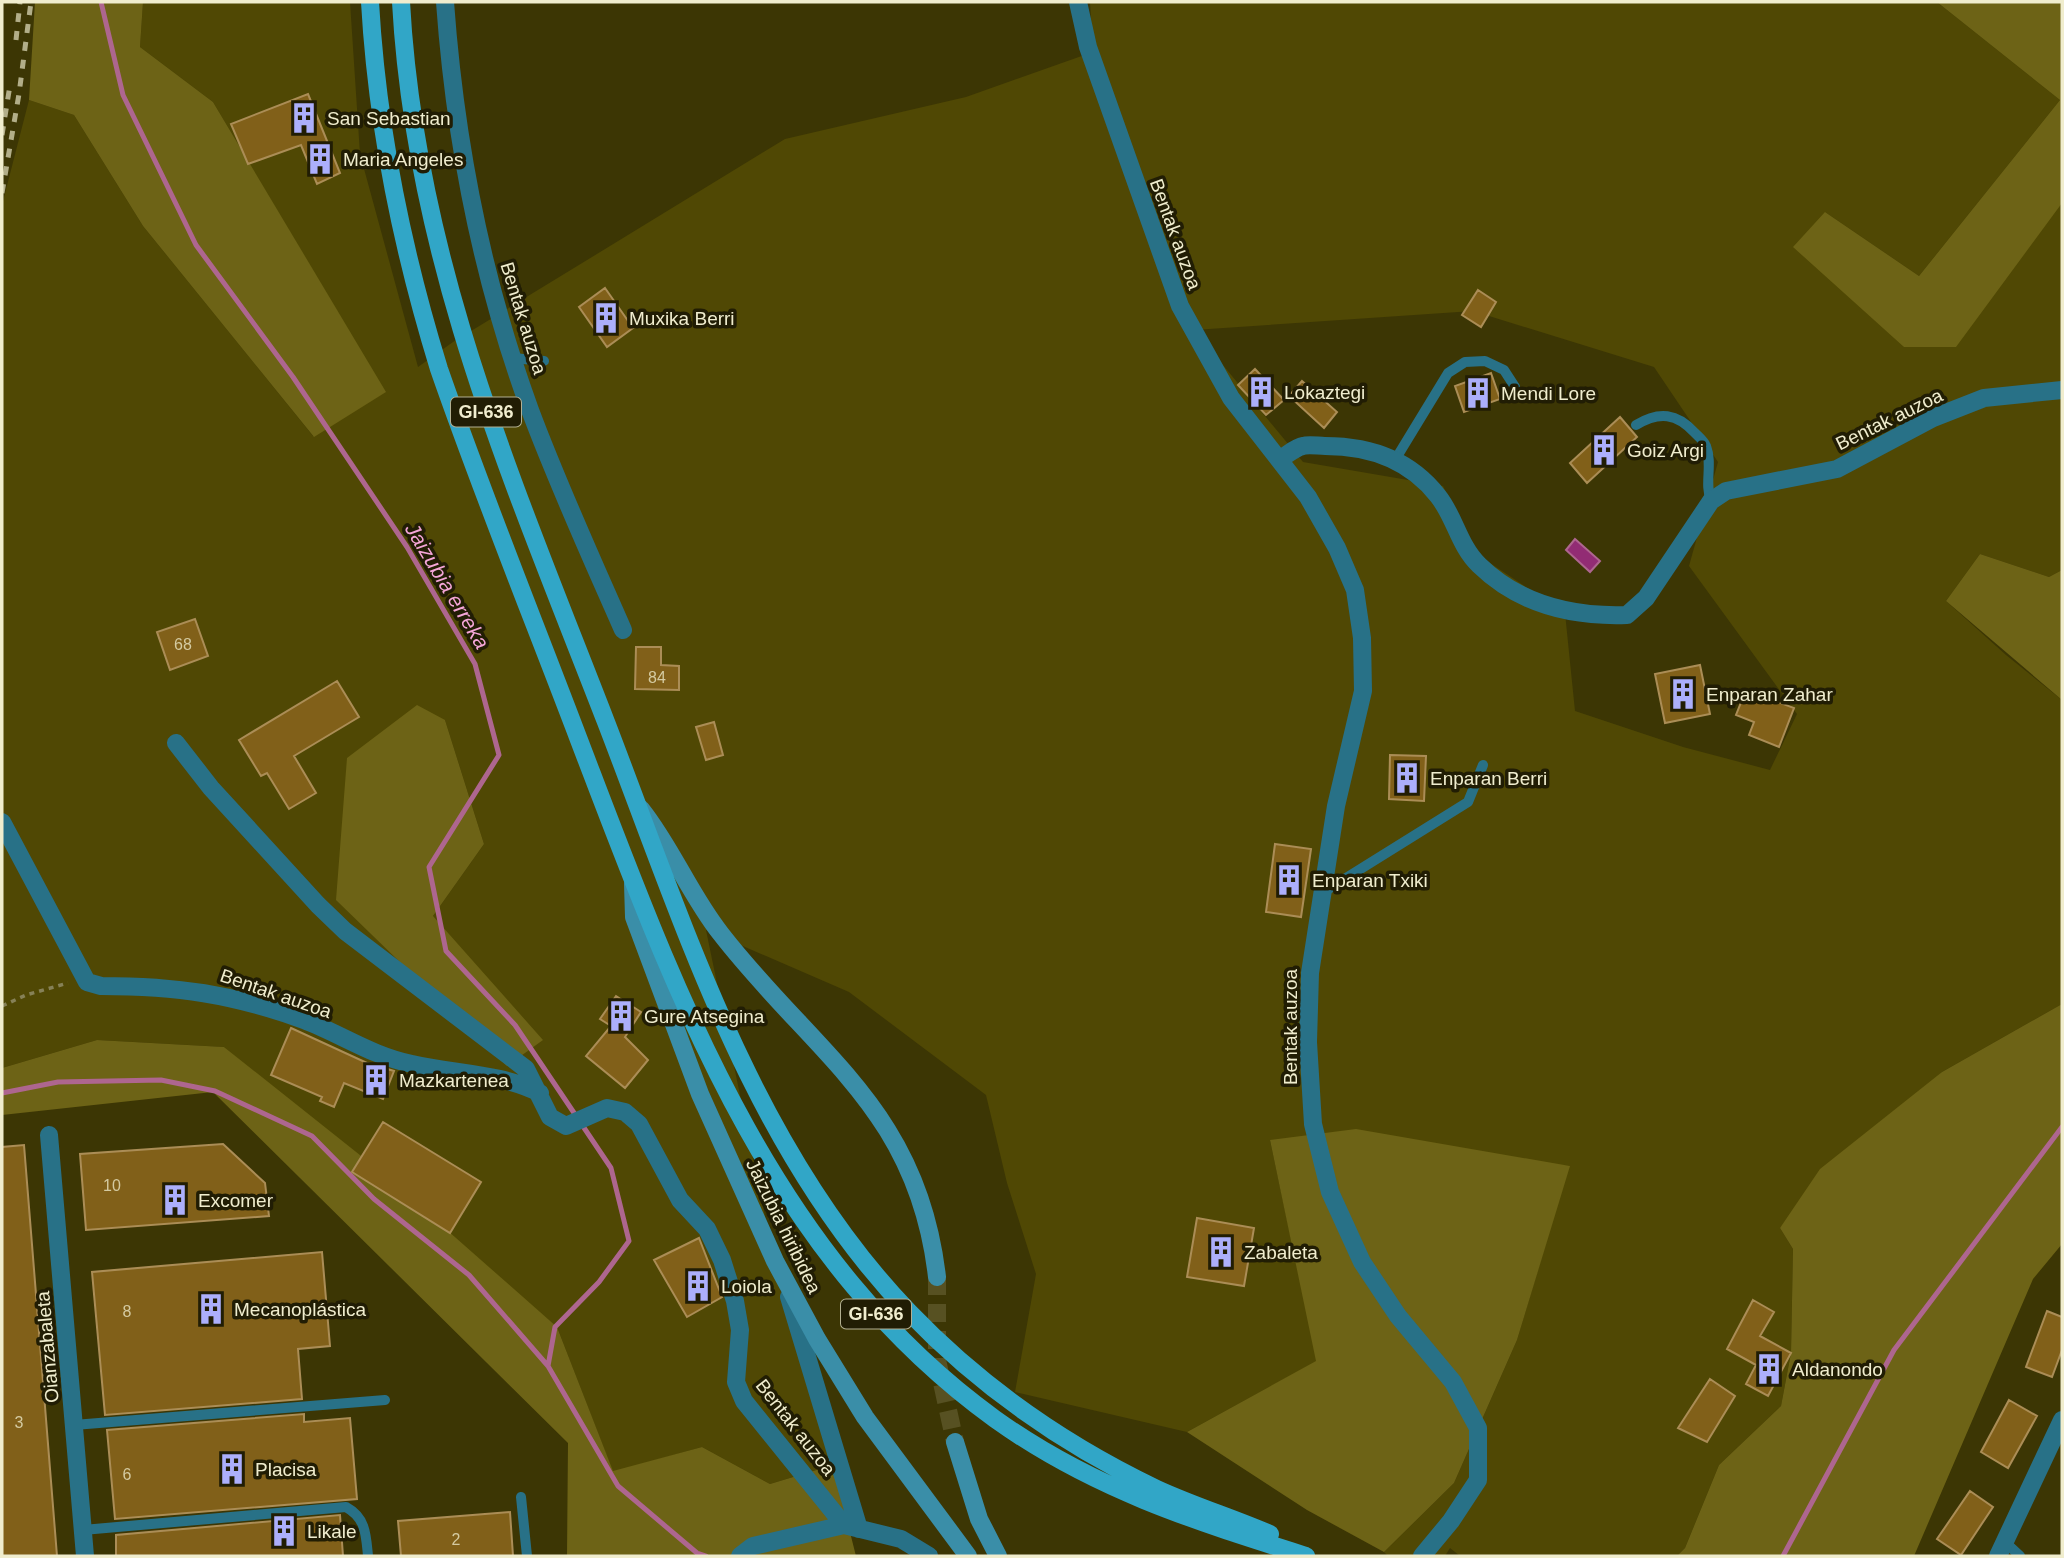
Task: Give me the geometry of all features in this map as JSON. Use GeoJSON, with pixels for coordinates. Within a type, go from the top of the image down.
{"type":"FeatureCollection","features":[{"type":"Feature","properties":{"kind":"main road","name":"GI-636"},"geometry":{"type":"LineString","coordinates":[[370,2],[385,144],[422,313],[458,423],[633,881],[714,1063],[776,1183],[829,1259],[890,1329],[986,1412],[1073,1468],[1156,1508],[1306,1556]]}},
{"type":"Feature","properties":{"kind":"main road","name":"GI-636"},"geometry":{"type":"LineString","coordinates":[[401,2],[416,138],[452,304],[486,411],[683,924],[777,1132],[824,1208],[902,1304],[975,1373],[1046,1426],[1084,1450],[1163,1492],[1321,1556]]}},
{"type":"Feature","properties":{"kind":"main road"},"geometry":{"type":"LineString","coordinates":[[638,805],[663,836],[695,897],[719,933],[764,986],[841,1066],[891,1132],[924,1207],[933,1242],[937,1277]]}},
{"type":"Feature","properties":{"kind":"main road","name":"Jaizubia hiribidea"},"geometry":{"type":"LineString","coordinates":[[633,881],[634,916],[700,1094],[740,1189],[784,1279],[865,1417],[941,1524],[968,1556]]}},
{"type":"Feature","properties":{"kind":"main road"},"geometry":{"type":"LineString","coordinates":[[955,1442],[979,1518],[998,1556]]}},
{"type":"Feature","properties":{"kind":"street","name":"Bentak auzoa"},"geometry":{"type":"LineString","coordinates":[[445,2],[455,112],[487,272],[513,358],[565,500],[623,629]]}},
{"type":"Feature","properties":{"kind":"street","name":"Bentak auzoa"},"geometry":{"type":"LineString","coordinates":[[1078,2],[1088,47],[1180,306],[1231,398],[1308,497],[1338,548],[1355,590],[1362,638],[1363,691],[1336,806],[1320,895],[1310,973],[1308,1042],[1313,1124],[1330,1192],[1362,1262],[1398,1316],[1453,1382],[1478,1428],[1478,1480],[1451,1521],[1422,1556]]}},
{"type":"Feature","properties":{"kind":"street","name":"Bentak auzoa"},"geometry":{"type":"LineString","coordinates":[[1711,501],[1726,491],[1836,469],[1933,418],[1984,398],[2062,390]]}},
{"type":"Feature","properties":{"kind":"street"},"geometry":{"type":"LineString","coordinates":[[1280,459],[1303,446],[1366,449],[1395,460],[1422,477],[1440,498],[1463,545],[1478,565],[1517,593],[1565,612],[1597,616],[1627,615],[1646,598],[1711,501]]}},
{"type":"Feature","properties":{"kind":"street","name":"Bentak auzoa"},"geometry":{"type":"LineString","coordinates":[[176,743],[211,788],[345,931],[526,1069],[550,1117],[566,1126],[607,1108],[625,1112],[639,1124],[680,1200],[707,1230],[722,1260],[735,1301],[740,1330],[736,1382],[744,1401],[851,1527]]}},
{"type":"Feature","properties":{"kind":"street"},"geometry":{"type":"LineString","coordinates":[[2,822],[88,982]]}},
{"type":"Feature","properties":{"kind":"street","name":"Bentak auzoa"},"geometry":{"type":"LineString","coordinates":[[88,982],[101,986],[210,992],[305,1021],[368,1051],[411,1064],[514,1080],[540,1093]]}},
{"type":"Feature","properties":{"kind":"street","name":"Oianzabaleta"},"geometry":{"type":"LineString","coordinates":[[48,1135],[85,1556]]}},
{"type":"Feature","properties":{"kind":"street"},"geometry":{"type":"LineString","coordinates":[[784,1279],[851,1527]]}},
{"type":"Feature","properties":{"kind":"street"},"geometry":{"type":"LineString","coordinates":[[2002,1549],[2062,1420]]}},
{"type":"Feature","properties":{"kind":"street"},"geometry":{"type":"LineString","coordinates":[[740,1556],[753,1546],[851,1527],[901,1539],[929,1556]]}},
{"type":"Feature","properties":{"kind":"lane"},"geometry":{"type":"LineString","coordinates":[[513,358],[544,361]]}},
{"type":"Feature","properties":{"kind":"lane"},"geometry":{"type":"LineString","coordinates":[[1395,460],[1448,373],[1465,362],[1485,361],[1503,370],[1515,387]]}},
{"type":"Feature","properties":{"kind":"lane"},"geometry":{"type":"LineString","coordinates":[[1636,425],[1652,415],[1670,415],[1689,426],[1706,445],[1709,467],[1706,489],[1711,501]]}},
{"type":"Feature","properties":{"kind":"lane"},"geometry":{"type":"LineString","coordinates":[[1320,895],[1357,869],[1468,802],[1483,765]]}},
{"type":"Feature","properties":{"kind":"lane"},"geometry":{"type":"LineString","coordinates":[[74,1425],[385,1400]]}},
{"type":"Feature","properties":{"kind":"lane"},"geometry":{"type":"LineString","coordinates":[[521,1497],[527,1556]]}},
{"type":"Feature","properties":{"kind":"lane"},"geometry":{"type":"LineString","coordinates":[[83,1530],[346,1507],[359,1517],[365,1529],[368,1556]]}},
{"type":"Feature","properties":{"kind":"lane"},"geometry":{"type":"LineString","coordinates":[[2002,1549],[2020,1556]]}},
{"type":"Feature","properties":{"kind":"path"},"geometry":{"type":"LineString","coordinates":[[2,1006],[59,984],[88,982]]}},
{"type":"Feature","properties":{"kind":"shaded area"},"geometry":{"type":"Polygon","coordinates":[[[35,2],[143,2],[140,47],[213,102],[386,392],[314,437],[143,226],[74,115],[29,100],[35,2]]]}},
{"type":"Feature","properties":{"kind":"shaded area"},"geometry":{"type":"Polygon","coordinates":[[[143,2],[350,2],[360,154],[418,367],[453,342],[785,139],[966,97],[1093,52],[1090,2],[1937,2],[2060,100],[1919,276],[1825,212],[1904,347],[2062,197],[2062,570],[2049,577],[1980,554],[1946,601],[2006,655],[2062,700],[2062,1004],[1942,1072],[1780,1228],[1793,1249],[1791,1353],[1781,1406],[1719,1465],[1685,1548],[1677,1556],[1460,1556],[1450,1548],[1445,1556],[1388,1556],[1384,1552],[1454,1483],[1517,1340],[1569,1166],[1270,1140],[1317,1361],[1187,1432],[1015,1392],[1036,1274],[1007,1183],[986,1095],[849,992],[706,930],[780,1289],[833,1465],[770,1484],[702,1447],[613,1472],[557,1327],[224,1047],[97,1040],[2,1068],[2,205],[29,100],[74,115],[143,226],[313,436],[385,392],[213,102],[140,47],[143,2]],[[1473,311],[1194,330],[1303,462],[1443,486],[1475,553],[1565,613],[1575,711],[1683,747],[1770,770],[1797,714],[1689,566],[1718,462],[1654,367],[1473,311]],[[445,720],[433,916],[484,844],[445,720]]]}},
{"type":"Feature","properties":{"kind":"shaded area"},"geometry":{"type":"Polygon","coordinates":[[[1937,2],[2062,2],[2062,203],[1956,347],[1904,347],[1793,247],[1825,212],[1919,276],[2060,100],[1937,2]]]}},
{"type":"Feature","properties":{"kind":"shaded area"},"geometry":{"type":"Polygon","coordinates":[[[1575,539],[1600,561],[1590,572],[1566,550],[1575,539]]]}},
{"type":"Feature","properties":{"kind":"shaded area"},"geometry":{"type":"Polygon","coordinates":[[[1980,554],[2049,577],[2062,570],[2062,700],[1946,601],[1980,554]]]}},
{"type":"Feature","properties":{"kind":"shaded area"},"geometry":{"type":"Polygon","coordinates":[[[417,705],[445,720],[484,844],[433,916],[543,1040],[507,1066],[336,900],[347,758],[417,705]]]}},
{"type":"Feature","properties":{"kind":"shaded area"},"geometry":{"type":"Polygon","coordinates":[[[2062,1004],[2062,1244],[2033,1279],[1914,1556],[1677,1556],[1685,1548],[1719,1465],[1781,1406],[1791,1353],[1793,1249],[1780,1228],[1820,1169],[1942,1072],[2062,1004]]]}},
{"type":"Feature","properties":{"kind":"shaded area"},"geometry":{"type":"Polygon","coordinates":[[[97,1040],[224,1047],[380,1171],[557,1327],[613,1471],[702,1447],[770,1484],[833,1465],[856,1556],[567,1556],[568,1443],[213,1092],[2,1115],[2,1068],[97,1040]]]}},
{"type":"Feature","properties":{"kind":"shaded area"},"geometry":{"type":"Polygon","coordinates":[[[1356,1129],[1570,1166],[1517,1340],[1454,1483],[1384,1552],[1307,1510],[1187,1432],[1316,1361],[1270,1140],[1356,1129]]]}},
{"type":"Feature","properties":{"kind":"building"},"geometry":{"type":"Polygon","coordinates":[[[308,94],[340,173],[317,184],[301,145],[248,164],[231,124],[308,94]]]}},
{"type":"Feature","properties":{"kind":"building","name":"Muxika Berri"},"geometry":{"type":"Polygon","coordinates":[[[605,288],[633,328],[607,347],[579,307],[605,288]]]}},
{"type":"Feature","properties":{"kind":"building"},"geometry":{"type":"Polygon","coordinates":[[[1478,290],[1496,302],[1481,327],[1462,315],[1478,290]]]}},
{"type":"Feature","properties":{"kind":"building","name":"Lokaztegi"},"geometry":{"type":"Polygon","coordinates":[[[1255,369],[1284,400],[1266,415],[1238,385],[1255,369]]]}},
{"type":"Feature","properties":{"kind":"building","name":"Mendi Lore"},"geometry":{"type":"Polygon","coordinates":[[[1491,373],[1500,399],[1464,412],[1455,386],[1491,373]]]}},
{"type":"Feature","properties":{"kind":"building"},"geometry":{"type":"Polygon","coordinates":[[[1302,381],[1337,412],[1324,428],[1289,396],[1302,381]]]}},
{"type":"Feature","properties":{"kind":"building","name":"Goiz Argi"},"geometry":{"type":"Polygon","coordinates":[[[1620,417],[1637,437],[1587,483],[1570,463],[1620,417]]]}},
{"type":"Feature","properties":{"kind":"building"},"geometry":{"type":"Polygon","coordinates":[[[195,619],[208,656],[170,670],[157,632],[195,619]]]}},
{"type":"Feature","properties":{"kind":"building"},"geometry":{"type":"Polygon","coordinates":[[[636,647],[661,647],[661,665],[679,666],[679,690],[635,689],[636,647]]]}},
{"type":"Feature","properties":{"kind":"building","name":"Enparan Zahar"},"geometry":{"type":"Polygon","coordinates":[[[1700,665],[1710,714],[1665,723],[1655,674],[1700,665]]]}},
{"type":"Feature","properties":{"kind":"building"},"geometry":{"type":"Polygon","coordinates":[[[337,681],[359,717],[294,756],[316,793],[289,809],[267,773],[261,776],[239,740],[337,681]]]}},
{"type":"Feature","properties":{"kind":"building"},"geometry":{"type":"Polygon","coordinates":[[[1746,690],[1794,708],[1779,747],[1749,735],[1754,722],[1736,715],[1746,690]]]}},
{"type":"Feature","properties":{"kind":"building"},"geometry":{"type":"Polygon","coordinates":[[[714,722],[723,755],[706,760],[696,727],[714,722]]]}},
{"type":"Feature","properties":{"kind":"building","name":"Enparan Berri"},"geometry":{"type":"Polygon","coordinates":[[[1390,755],[1426,756],[1424,801],[1389,799],[1390,755]]]}},
{"type":"Feature","properties":{"kind":"building","name":"Enparan Txiki"},"geometry":{"type":"Polygon","coordinates":[[[1275,844],[1311,849],[1301,917],[1266,912],[1275,844]]]}},
{"type":"Feature","properties":{"kind":"building"},"geometry":{"type":"Polygon","coordinates":[[[616,996],[641,1012],[625,1037],[648,1060],[625,1088],[586,1056],[611,1026],[600,1019],[616,996]]]}},
{"type":"Feature","properties":{"kind":"building"},"geometry":{"type":"Polygon","coordinates":[[[291,1028],[367,1063],[394,1071],[383,1099],[344,1083],[334,1107],[320,1101],[322,1097],[271,1075],[291,1028]]]}},
{"type":"Feature","properties":{"kind":"building"},"geometry":{"type":"Polygon","coordinates":[[[383,1122],[481,1182],[450,1233],[352,1172],[383,1122]]]}},
{"type":"Feature","properties":{"kind":"building","name":"Excomer"},"geometry":{"type":"Polygon","coordinates":[[[223,1144],[265,1183],[269,1216],[86,1230],[80,1154],[223,1144]]]}},
{"type":"Feature","properties":{"kind":"building"},"geometry":{"type":"Polygon","coordinates":[[[24,1145],[57,1556],[2,1556],[2,1147],[24,1145]]]}},
{"type":"Feature","properties":{"kind":"building","name":"Zabaleta"},"geometry":{"type":"Polygon","coordinates":[[[1197,1218],[1254,1228],[1244,1286],[1187,1277],[1197,1218]]]}},
{"type":"Feature","properties":{"kind":"building","name":"Loiola"},"geometry":{"type":"Polygon","coordinates":[[[699,1238],[722,1297],[687,1317],[654,1260],[699,1238]]]}},
{"type":"Feature","properties":{"kind":"building","name":"Mecanoplástica"},"geometry":{"type":"Polygon","coordinates":[[[322,1252],[330,1346],[298,1349],[302,1399],[105,1415],[92,1272],[322,1252]]]}},
{"type":"Feature","properties":{"kind":"building"},"geometry":{"type":"Polygon","coordinates":[[[1753,1300],[1774,1312],[1760,1336],[1791,1353],[1768,1396],[1746,1384],[1756,1365],[1727,1349],[1753,1300]]]}},
{"type":"Feature","properties":{"kind":"building"},"geometry":{"type":"Polygon","coordinates":[[[2047,1311],[2062,1317],[2062,1350],[2052,1377],[2026,1367],[2047,1311]]]}},
{"type":"Feature","properties":{"kind":"building"},"geometry":{"type":"Polygon","coordinates":[[[1710,1379],[1735,1396],[1707,1442],[1678,1428],[1710,1379]]]}},
{"type":"Feature","properties":{"kind":"building"},"geometry":{"type":"Polygon","coordinates":[[[2009,1400],[2037,1416],[2008,1468],[1981,1452],[2009,1400]]]}},
{"type":"Feature","properties":{"kind":"building","name":"Placisa"},"geometry":{"type":"Polygon","coordinates":[[[304,1414],[304,1422],[350,1418],[357,1499],[115,1519],[107,1430],[304,1414]]]}},
{"type":"Feature","properties":{"kind":"building"},"geometry":{"type":"Polygon","coordinates":[[[1970,1491],[1993,1507],[1961,1555],[1937,1539],[1970,1491]]]}},
{"type":"Feature","properties":{"kind":"building"},"geometry":{"type":"Polygon","coordinates":[[[510,1512],[513,1556],[401,1556],[398,1521],[510,1512]]]}},
{"type":"Feature","properties":{"kind":"building","name":"Likale"},"geometry":{"type":"Polygon","coordinates":[[[340,1515],[343,1556],[116,1556],[116,1535],[340,1515]]]}},
{"type":"Feature","properties":{"kind":"waterway","name":"Jaizubia erreka"},"geometry":{"type":"LineString","coordinates":[[101,2],[123,95],[196,245],[293,377],[407,547],[475,664],[499,755],[429,867],[446,951],[515,1025],[611,1168],[629,1241],[599,1282],[555,1327],[548,1366],[618,1486],[697,1553],[706,1556]]}},
{"type":"Feature","properties":{"kind":"waterway"},"geometry":{"type":"LineString","coordinates":[[2,1093],[58,1082],[161,1080],[215,1091],[312,1136],[374,1199],[469,1275],[548,1366]]}},
{"type":"Feature","properties":{"kind":"waterway"},"geometry":{"type":"LineString","coordinates":[[1783,1556],[1894,1350],[2062,1127]]}},
{"type":"Feature","properties":{"kind":"tunnel"},"geometry":{"type":"LineString","coordinates":[[937,1277],[937,1360],[955,1442]]}},
{"type":"Feature","properties":{"kind":"railway"},"geometry":{"type":"LineString","coordinates":[[16,40],[20,2]]}},
{"type":"Feature","properties":{"kind":"railway"},"geometry":{"type":"LineString","coordinates":[[2,193],[31,2]]}},
{"type":"Feature","properties":{"kind":"railway"},"geometry":{"type":"LineString","coordinates":[[2,135],[10,85]]}},
{"type":"Feature","properties":{"kind":"place","name":"San Sebastian"},"geometry":{"type":"Point","coordinates":[304,118]}},
{"type":"Feature","properties":{"kind":"place","name":"Maria Angeles"},"geometry":{"type":"Point","coordinates":[320,159]}},
{"type":"Feature","properties":{"kind":"place","name":"Muxika Berri"},"geometry":{"type":"Point","coordinates":[606,318]}},
{"type":"Feature","properties":{"kind":"place","name":"Lokaztegi"},"geometry":{"type":"Point","coordinates":[1261,392]}},
{"type":"Feature","properties":{"kind":"place","name":"Mendi Lore"},"geometry":{"type":"Point","coordinates":[1478,393]}},
{"type":"Feature","properties":{"kind":"place","name":"Goiz Argi"},"geometry":{"type":"Point","coordinates":[1604,450]}},
{"type":"Feature","properties":{"kind":"place","name":"Enparan Zahar"},"geometry":{"type":"Point","coordinates":[1683,694]}},
{"type":"Feature","properties":{"kind":"place","name":"Enparan Berri"},"geometry":{"type":"Point","coordinates":[1407,778]}},
{"type":"Feature","properties":{"kind":"place","name":"Enparan Txiki"},"geometry":{"type":"Point","coordinates":[1289,880]}},
{"type":"Feature","properties":{"kind":"place","name":"Gure Atsegina"},"geometry":{"type":"Point","coordinates":[621,1016]}},
{"type":"Feature","properties":{"kind":"place","name":"Mazkartenea"},"geometry":{"type":"Point","coordinates":[376,1080]}},
{"type":"Feature","properties":{"kind":"place","name":"Excomer"},"geometry":{"type":"Point","coordinates":[175,1200]}},
{"type":"Feature","properties":{"kind":"place","name":"Zabaleta"},"geometry":{"type":"Point","coordinates":[1221,1252]}},
{"type":"Feature","properties":{"kind":"place","name":"Loiola"},"geometry":{"type":"Point","coordinates":[698,1286]}},
{"type":"Feature","properties":{"kind":"place","name":"Mecanoplástica"},"geometry":{"type":"Point","coordinates":[211,1309]}},
{"type":"Feature","properties":{"kind":"place","name":"Aldanondo"},"geometry":{"type":"Point","coordinates":[1769,1369]}},
{"type":"Feature","properties":{"kind":"place","name":"Placisa"},"geometry":{"type":"Point","coordinates":[232,1469]}},
{"type":"Feature","properties":{"kind":"place","name":"Likale"},"geometry":{"type":"Point","coordinates":[284,1531]}}]}
